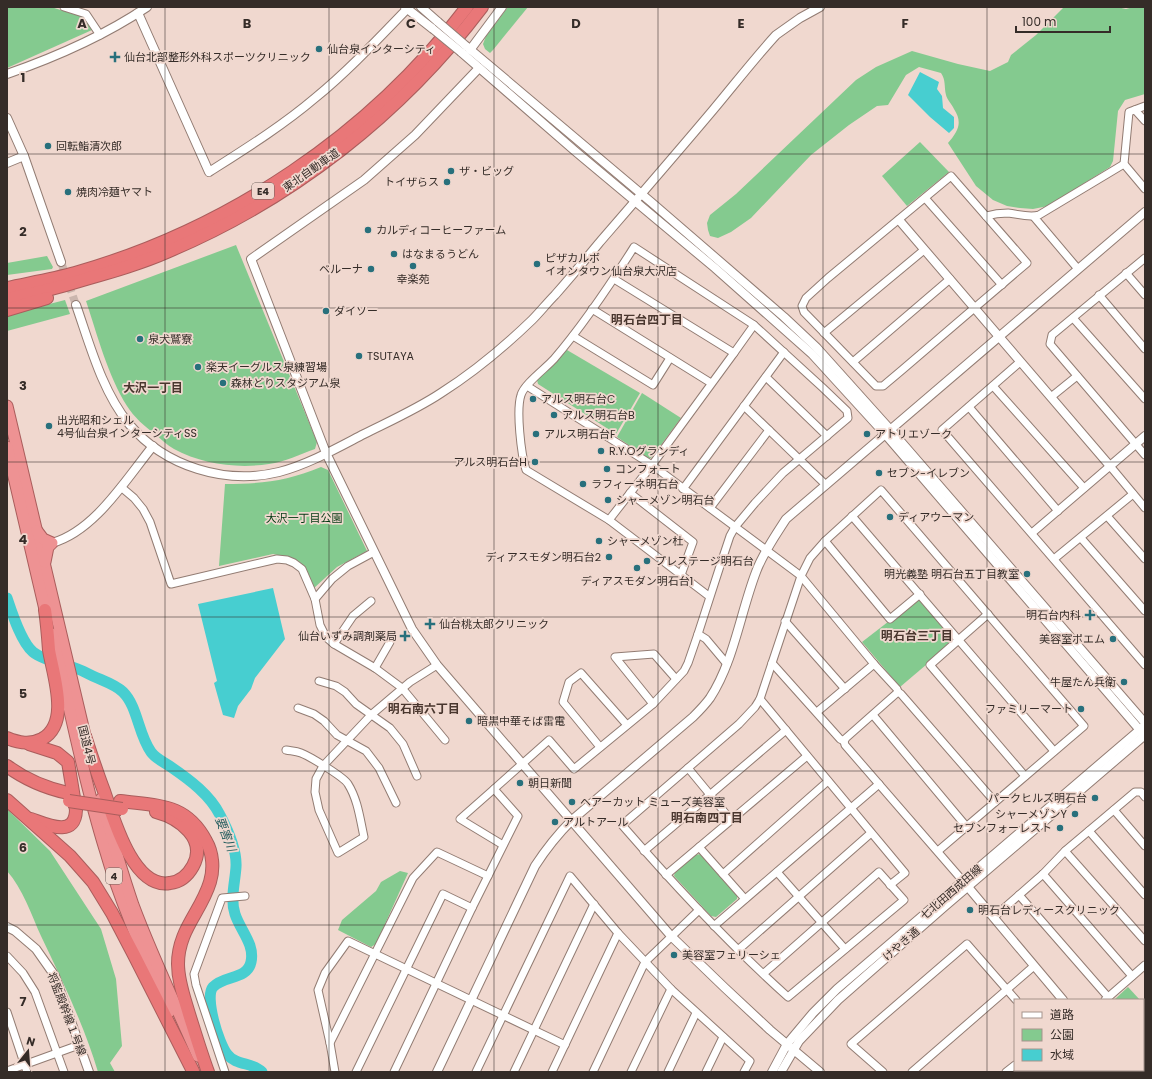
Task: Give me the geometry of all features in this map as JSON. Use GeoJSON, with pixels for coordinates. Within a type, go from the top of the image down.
{"type":"FeatureCollection","features":[{"type":"Feature","properties":{"kind":"highway","name":"東北自動車道"},"geometry":{"type":"LineString","coordinates":[[8,301],[75,273],[146,249],[213,219],[265,190],[323,149],[377,104],[403,79],[467,7]]}},
{"type":"Feature","properties":{"kind":"highway","name":"東北自動車道"},"geometry":{"type":"LineString","coordinates":[[8,301],[100,275],[168,252],[234,220],[271,198],[303,177],[358,136],[413,88],[465,29],[482,7]]}},
{"type":"Feature","properties":{"kind":"highway","name":"国道4号"},"geometry":{"type":"LineString","coordinates":[[7,406],[45,566],[57,652],[77,743],[104,849],[123,903],[200,1072]]}},
{"type":"Feature","properties":{"kind":"highway"},"geometry":{"type":"LineString","coordinates":[[7,447],[45,610],[61,670],[57,719],[47,736],[29,744]]}},
{"type":"Feature","properties":{"kind":"highway"},"geometry":{"type":"LineString","coordinates":[[36,528],[43,539],[52,543],[48,547],[45,566]]}},
{"type":"Feature","properties":{"kind":"highway","name":"国道4号"},"geometry":{"type":"LineString","coordinates":[[61,670],[85,736],[114,846],[134,905],[200,1072]]}},
{"type":"Feature","properties":{"kind":"highway"},"geometry":{"type":"LineString","coordinates":[[7,775],[46,794],[68,797],[121,805],[167,815],[191,832],[196,846],[197,855],[195,862],[191,870],[185,876],[172,883],[158,883],[150,880],[134,861],[117,829],[85,736]]}},
{"type":"Feature","properties":{"kind":"highway"},"geometry":{"type":"LineString","coordinates":[[7,738],[15,742],[29,744],[57,753],[68,762],[76,810],[76,816],[73,824],[68,827],[49,825],[24,816]]}},
{"type":"Feature","properties":{"kind":"highway"},"geometry":{"type":"LineString","coordinates":[[7,766],[17,774],[68,797]]}},
{"type":"Feature","properties":{"kind":"highway"},"geometry":{"type":"LineString","coordinates":[[7,800],[70,856],[93,882],[112,913],[200,1072]]}},
{"type":"Feature","properties":{"kind":"highway"},"geometry":{"type":"LineString","coordinates":[[121,805],[164,806],[180,812],[197,826],[208,845],[212,856],[210,882],[182,939],[178,964],[180,984],[200,1072]]}},
{"type":"Feature","properties":{"kind":"street"},"geometry":{"type":"LineString","coordinates":[[64,7],[86,14],[100,35]]}},
{"type":"Feature","properties":{"kind":"street"},"geometry":{"type":"LineString","coordinates":[[7,74],[64,52],[100,35],[137,10],[147,7]]}},
{"type":"Feature","properties":{"kind":"street"},"geometry":{"type":"LineString","coordinates":[[421,7],[466,50],[642,194],[784,317],[806,338],[844,377],[888,432],[1144,731]]}},
{"type":"Feature","properties":{"kind":"street"},"geometry":{"type":"LineString","coordinates":[[466,50],[502,7]]}},
{"type":"Feature","properties":{"kind":"street"},"geometry":{"type":"LineString","coordinates":[[76,305],[109,394],[119,411],[131,426],[153,446],[190,467],[205,472],[235,476],[264,475],[299,465],[400,417],[441,394],[492,356],[534,318],[642,194],[776,35],[800,18],[820,7]]}},
{"type":"Feature","properties":{"kind":"street"},"geometry":{"type":"LineString","coordinates":[[137,10],[209,172],[257,141],[314,98],[351,67],[406,8],[433,29],[466,50],[479,68],[755,303],[806,349],[888,432]]}},
{"type":"Feature","properties":{"kind":"street"},"geometry":{"type":"LineString","coordinates":[[479,68],[415,135],[364,180],[251,259],[326,453],[412,629],[437,665],[671,936],[725,988],[820,1072]]}},
{"type":"Feature","properties":{"kind":"street"},"geometry":{"type":"LineString","coordinates":[[1145,106],[1129,112],[1124,164],[1145,189]]}},
{"type":"Feature","properties":{"kind":"street"},"geometry":{"type":"LineString","coordinates":[[1136,110],[1145,121]]}},
{"type":"Feature","properties":{"kind":"street"},"geometry":{"type":"LineString","coordinates":[[7,118],[24,156],[61,262]]}},
{"type":"Feature","properties":{"kind":"street"},"geometry":{"type":"LineString","coordinates":[[7,163],[24,156]]}},
{"type":"Feature","properties":{"kind":"street"},"geometry":{"type":"LineString","coordinates":[[986,216],[1008,213],[1034,217],[1054,207],[1124,164]]}},
{"type":"Feature","properties":{"kind":"street"},"geometry":{"type":"LineString","coordinates":[[951,176],[1027,263],[883,386],[876,386],[804,312],[802,306],[806,298],[828,278],[925,198],[951,176]]}},
{"type":"Feature","properties":{"kind":"street"},"geometry":{"type":"LineString","coordinates":[[925,198],[1002,285]]}},
{"type":"Feature","properties":{"kind":"street"},"geometry":{"type":"LineString","coordinates":[[437,1072],[535,866],[546,848],[572,820],[693,717],[709,699],[727,664],[756,572],[766,550],[786,519],[1145,212]]}},
{"type":"Feature","properties":{"kind":"street"},"geometry":{"type":"LineString","coordinates":[[1034,217],[1078,269]]}},
{"type":"Feature","properties":{"kind":"street"},"geometry":{"type":"LineString","coordinates":[[899,220],[1145,508]]}},
{"type":"Feature","properties":{"kind":"street"},"geometry":{"type":"LineString","coordinates":[[503,845],[460,819],[549,740],[574,769],[653,704],[684,671],[688,663],[698,634],[730,536],[735,527],[778,478],[848,418],[847,411],[754,325],[634,247],[614,279],[573,336],[553,360],[521,392],[518,405],[523,460],[526,470],[609,520],[710,597]]}},
{"type":"Feature","properties":{"kind":"street"},"geometry":{"type":"LineString","coordinates":[[824,332],[924,250]]}},
{"type":"Feature","properties":{"kind":"street"},"geometry":{"type":"LineString","coordinates":[[1145,258],[1052,335],[1050,344],[1145,455]]}},
{"type":"Feature","properties":{"kind":"street"},"geometry":{"type":"LineString","coordinates":[[1126,273],[1145,295]]}},
{"type":"Feature","properties":{"kind":"street"},"geometry":{"type":"LineString","coordinates":[[614,279],[734,353]]}},
{"type":"Feature","properties":{"kind":"street"},"geometry":{"type":"LineString","coordinates":[[853,362],[950,279]]}},
{"type":"Feature","properties":{"kind":"street"},"geometry":{"type":"LineString","coordinates":[[1099,295],[1145,349]]}},
{"type":"Feature","properties":{"kind":"street"},"geometry":{"type":"LineString","coordinates":[[592,309],[711,383]]}},
{"type":"Feature","properties":{"kind":"street"},"geometry":{"type":"LineString","coordinates":[[1073,318],[1145,399]]}},
{"type":"Feature","properties":{"kind":"street"},"geometry":{"type":"LineString","coordinates":[[609,520],[652,465],[754,325]]}},
{"type":"Feature","properties":{"kind":"street"},"geometry":{"type":"LineString","coordinates":[[573,336],[652,385],[670,358]]}},
{"type":"Feature","properties":{"kind":"street"},"geometry":{"type":"LineString","coordinates":[[683,489],[784,352]]}},
{"type":"Feature","properties":{"kind":"street"},"geometry":{"type":"LineString","coordinates":[[1020,362],[942,430],[1145,665]]}},
{"type":"Feature","properties":{"kind":"street"},"geometry":{"type":"LineString","coordinates":[[1051,397],[1077,376]]}},
{"type":"Feature","properties":{"kind":"street"},"geometry":{"type":"LineString","coordinates":[[766,377],[827,436]]}},
{"type":"Feature","properties":{"kind":"street"},"geometry":{"type":"LineString","coordinates":[[527,386],[652,465],[801,576],[898,692],[995,802]]}},
{"type":"Feature","properties":{"kind":"street"},"geometry":{"type":"LineString","coordinates":[[993,386],[1084,488]]}},
{"type":"Feature","properties":{"kind":"street"},"geometry":{"type":"LineString","coordinates":[[744,406],[800,458],[826,485]]}},
{"type":"Feature","properties":{"kind":"street"},"geometry":{"type":"LineString","coordinates":[[969,407],[1058,511]]}},
{"type":"Feature","properties":{"kind":"street"},"geometry":{"type":"LineString","coordinates":[[710,508],[769,430]]}},
{"type":"Feature","properties":{"kind":"street"},"geometry":{"type":"LineString","coordinates":[[1032,533],[1145,436]]}},
{"type":"Feature","properties":{"kind":"street"},"geometry":{"type":"LineString","coordinates":[[52,543],[77,531],[95,517],[153,446]]}},
{"type":"Feature","properties":{"kind":"street"},"geometry":{"type":"LineString","coordinates":[[120,487],[134,498],[143,509],[150,522],[171,584],[276,559],[287,560],[302,569],[314,599],[320,625],[326,637],[334,644],[375,668],[402,688],[445,740]]}},
{"type":"Feature","properties":{"kind":"street"},"geometry":{"type":"LineString","coordinates":[[763,974],[879,872],[904,900],[788,997],[763,974],[714,926],[644,851],[622,825],[739,724],[755,707],[760,699],[801,576],[810,558],[825,541],[881,490],[1084,726],[938,851]]}},
{"type":"Feature","properties":{"kind":"street"},"geometry":{"type":"LineString","coordinates":[[630,493],[693,542],[680,575]]}},
{"type":"Feature","properties":{"kind":"street"},"geometry":{"type":"LineString","coordinates":[[1054,559],[1133,494]]}},
{"type":"Feature","properties":{"kind":"street"},"geometry":{"type":"LineString","coordinates":[[852,516],[1054,751]]}},
{"type":"Feature","properties":{"kind":"street"},"geometry":{"type":"LineString","coordinates":[[1107,516],[1145,559]]}},
{"type":"Feature","properties":{"kind":"street"},"geometry":{"type":"LineString","coordinates":[[1080,538],[1145,611]]}},
{"type":"Feature","properties":{"kind":"street"},"geometry":{"type":"LineString","coordinates":[[825,541],[890,619],[920,594]]}},
{"type":"Feature","properties":{"kind":"street"},"geometry":{"type":"LineString","coordinates":[[314,599],[332,579],[348,566],[374,552]]}},
{"type":"Feature","properties":{"kind":"street"},"geometry":{"type":"LineString","coordinates":[[334,644],[353,616],[370,601]]}},
{"type":"Feature","properties":{"kind":"street"},"geometry":{"type":"LineString","coordinates":[[988,614],[930,665],[1024,776]]}},
{"type":"Feature","properties":{"kind":"street"},"geometry":{"type":"LineString","coordinates":[[785,622],[845,689]]}},
{"type":"Feature","properties":{"kind":"street"},"geometry":{"type":"LineString","coordinates":[[698,634],[706,639],[727,664]]}},
{"type":"Feature","properties":{"kind":"street"},"geometry":{"type":"LineString","coordinates":[[375,668],[390,642]]}},
{"type":"Feature","properties":{"kind":"street"},"geometry":{"type":"LineString","coordinates":[[653,704],[615,657],[654,654],[676,679]]}},
{"type":"Feature","properties":{"kind":"street"},"geometry":{"type":"LineString","coordinates":[[772,663],[840,739],[844,741],[845,745],[938,851],[1062,999]]}},
{"type":"Feature","properties":{"kind":"street"},"geometry":{"type":"LineString","coordinates":[[817,712],[874,664]]}},
{"type":"Feature","properties":{"kind":"street"},"geometry":{"type":"LineString","coordinates":[[286,750],[311,757],[323,766],[347,782],[355,798],[364,837],[338,853],[319,810],[315,792],[316,779],[323,766],[371,714],[402,688],[437,665]]}},
{"type":"Feature","properties":{"kind":"street"},"geometry":{"type":"LineString","coordinates":[[600,747],[563,702],[570,682],[582,673],[627,725]]}},
{"type":"Feature","properties":{"kind":"street"},"geometry":{"type":"LineString","coordinates":[[319,681],[336,686],[345,692],[356,704],[390,728],[403,744],[417,776]]}},
{"type":"Feature","properties":{"kind":"street"},"geometry":{"type":"LineString","coordinates":[[844,741],[898,692]]}},
{"type":"Feature","properties":{"kind":"street"},"geometry":{"type":"LineString","coordinates":[[760,699],[905,873],[890,885]]}},
{"type":"Feature","properties":{"kind":"street"},"geometry":{"type":"LineString","coordinates":[[298,708],[314,714],[324,721],[337,735],[366,751],[379,768],[396,803]]}},
{"type":"Feature","properties":{"kind":"street"},"geometry":{"type":"LineString","coordinates":[[873,715],[966,826]]}},
{"type":"Feature","properties":{"kind":"street"},"geometry":{"type":"LineString","coordinates":[[644,851],[786,730]]}},
{"type":"Feature","properties":{"kind":"street","name":"七北田西成田線"},"geometry":{"type":"LineString","coordinates":[[965,884],[1144,731]]}},
{"type":"Feature","properties":{"kind":"street"},"geometry":{"type":"LineString","coordinates":[[666,875],[807,756]]}},
{"type":"Feature","properties":{"kind":"street"},"geometry":{"type":"LineString","coordinates":[[688,768],[731,820]]}},
{"type":"Feature","properties":{"kind":"street"},"geometry":{"type":"LineString","coordinates":[[723,874],[828,781]]}},
{"type":"Feature","properties":{"kind":"street"},"geometry":{"type":"LineString","coordinates":[[714,926],[879,784]]}},
{"type":"Feature","properties":{"kind":"street"},"geometry":{"type":"LineString","coordinates":[[394,1072],[472,908],[518,816],[494,789]]}},
{"type":"Feature","properties":{"kind":"street"},"geometry":{"type":"LineString","coordinates":[[994,917],[1043,874],[1065,851],[1135,792],[1141,792],[1145,797]]}},
{"type":"Feature","properties":{"kind":"street"},"geometry":{"type":"LineString","coordinates":[[1114,810],[1145,846]]}},
{"type":"Feature","properties":{"kind":"street"},"geometry":{"type":"LineString","coordinates":[[1089,831],[1145,896]]}},
{"type":"Feature","properties":{"kind":"street"},"geometry":{"type":"LineString","coordinates":[[738,950],[871,833]]}},
{"type":"Feature","properties":{"kind":"street"},"geometry":{"type":"LineString","coordinates":[[699,847],[745,899]]}},
{"type":"Feature","properties":{"kind":"street"},"geometry":{"type":"LineString","coordinates":[[1065,851],[1145,941]]}},
{"type":"Feature","properties":{"kind":"street"},"geometry":{"type":"LineString","coordinates":[[330,1043],[413,878],[437,852],[488,876]]}},
{"type":"Feature","properties":{"kind":"street"},"geometry":{"type":"LineString","coordinates":[[777,872],[845,949]]}},
{"type":"Feature","properties":{"kind":"street"},"geometry":{"type":"LineString","coordinates":[[1043,874],[1132,976]]}},
{"type":"Feature","properties":{"kind":"street"},"geometry":{"type":"LineString","coordinates":[[476,1072],[570,876],[618,933],[671,989],[750,1061],[744,1072]]}},
{"type":"Feature","properties":{"kind":"street","name":"けやき通"},"geometry":{"type":"LineString","coordinates":[[781,1072],[790,1047],[838,1000],[965,884]]}},
{"type":"Feature","properties":{"kind":"street"},"geometry":{"type":"LineString","coordinates":[[356,1072],[443,894],[472,908]]}},
{"type":"Feature","properties":{"kind":"street"},"geometry":{"type":"LineString","coordinates":[[1019,895],[1106,999],[1145,964]]}},
{"type":"Feature","properties":{"kind":"street"},"geometry":{"type":"LineString","coordinates":[[225,1072],[196,985],[194,974],[222,898],[242,897]]}},
{"type":"Feature","properties":{"kind":"street"},"geometry":{"type":"LineString","coordinates":[[514,1072],[594,904]]}},
{"type":"Feature","properties":{"kind":"street"},"geometry":{"type":"LineString","coordinates":[[593,1072],[645,962],[699,910]]}},
{"type":"Feature","properties":{"kind":"street","name":"将監殿幹線１号線"},"geometry":{"type":"LineString","coordinates":[[7,927],[15,931],[36,949],[55,976],[89,1072]]}},
{"type":"Feature","properties":{"kind":"street"},"geometry":{"type":"LineString","coordinates":[[552,1072],[618,933]]}},
{"type":"Feature","properties":{"kind":"street"},"geometry":{"type":"LineString","coordinates":[[335,1072],[318,990],[325,974],[348,941],[565,1045]]}},
{"type":"Feature","properties":{"kind":"street"},"geometry":{"type":"LineString","coordinates":[[883,1072],[851,1044],[967,944],[1015,999]]}},
{"type":"Feature","properties":{"kind":"street"},"geometry":{"type":"LineString","coordinates":[[7,956],[23,973],[35,992],[64,1072]]}},
{"type":"Feature","properties":{"kind":"street"},"geometry":{"type":"LineString","coordinates":[[912,1072],[1034,966]]}},
{"type":"Feature","properties":{"kind":"street"},"geometry":{"type":"LineString","coordinates":[[631,1072],[671,989]]}},
{"type":"Feature","properties":{"kind":"street"},"geometry":{"type":"LineString","coordinates":[[7,1012],[27,1072]]}},
{"type":"Feature","properties":{"kind":"street"},"geometry":{"type":"LineString","coordinates":[[668,1072],[696,1013]]}},
{"type":"Feature","properties":{"kind":"street"},"geometry":{"type":"LineString","coordinates":[[706,1072],[723,1037]]}},
{"type":"Feature","properties":{"kind":"street"},"geometry":{"type":"LineString","coordinates":[[7,1071],[79,1045]]}},
{"type":"Feature","properties":{"kind":"street"},"geometry":{"type":"LineString","coordinates":[[772,1072],[790,1047]]}},
{"type":"Feature","properties":{"kind":"street"},"geometry":{"type":"LineString","coordinates":[[1006,1072],[1014,1066]]}},
{"type":"Feature","properties":{"kind":"green space"},"geometry":{"type":"Polygon","coordinates":[[[7,7],[51,7],[86,18],[92,30],[7,68],[7,7]]]}},
{"type":"Feature","properties":{"kind":"green space"},"geometry":{"type":"Polygon","coordinates":[[[508,7],[528,7],[490,53],[485,49],[483,44],[486,36],[508,7]]]}},
{"type":"Feature","properties":{"kind":"green space"},"geometry":{"type":"Polygon","coordinates":[[[1064,7],[1117,7],[1126,9],[1133,7],[1145,7],[1145,94],[1125,100],[1118,111],[1113,161],[1110,167],[1048,206],[1033,209],[1020,208],[1007,206],[993,200],[976,186],[948,143],[957,131],[959,123],[957,114],[945,92],[943,76],[941,73],[919,67],[906,75],[888,105],[877,106],[849,125],[811,155],[751,218],[731,232],[718,238],[710,236],[707,223],[710,215],[736,194],[856,80],[876,67],[912,51],[990,71],[1008,62],[1011,55],[1036,35],[1064,7]]]}},
{"type":"Feature","properties":{"kind":"green space"},"geometry":{"type":"Polygon","coordinates":[[[920,142],[949,172],[907,206],[882,176],[920,142]]]}},
{"type":"Feature","properties":{"kind":"green space","name":"楽天イーグルス泉練習場"},"geometry":{"type":"Polygon","coordinates":[[[236,245],[317,442],[315,449],[287,460],[269,464],[245,466],[208,462],[185,454],[171,447],[143,425],[127,406],[114,382],[86,301],[236,245]]]}},
{"type":"Feature","properties":{"kind":"green space"},"geometry":{"type":"Polygon","coordinates":[[[47,256],[53,267],[52,269],[7,275],[7,263],[47,256]]]}},
{"type":"Feature","properties":{"kind":"green space"},"geometry":{"type":"Polygon","coordinates":[[[65,300],[70,314],[7,331],[7,315],[65,300]]]}},
{"type":"Feature","properties":{"kind":"green space"},"geometry":{"type":"Polygon","coordinates":[[[567,350],[640,393],[616,434],[538,384],[537,380],[567,350]]]}},
{"type":"Feature","properties":{"kind":"green space"},"geometry":{"type":"Polygon","coordinates":[[[642,393],[681,418],[649,459],[617,437],[642,393]]]}},
{"type":"Feature","properties":{"kind":"green space","name":"大沢一丁目公園"},"geometry":{"type":"Polygon","coordinates":[[[321,467],[328,470],[367,551],[337,567],[313,589],[304,569],[286,557],[273,554],[219,566],[225,484],[274,481],[297,476],[321,467]]]}},
{"type":"Feature","properties":{"kind":"green space"},"geometry":{"type":"Polygon","coordinates":[[[915,601],[921,601],[953,638],[953,642],[900,687],[862,642],[915,601]]]}},
{"type":"Feature","properties":{"kind":"green space"},"geometry":{"type":"Polygon","coordinates":[[[7,809],[50,851],[101,929],[116,979],[122,1046],[110,1063],[115,1072],[98,1072],[86,1037],[65,986],[18,886],[7,871],[7,809]]]}},
{"type":"Feature","properties":{"kind":"green space"},"geometry":{"type":"Polygon","coordinates":[[[701,854],[737,892],[737,899],[716,917],[711,916],[674,876],[675,872],[694,855],[701,854]]]}},
{"type":"Feature","properties":{"kind":"green space"},"geometry":{"type":"Polygon","coordinates":[[[400,871],[408,873],[376,944],[371,947],[338,930],[342,920],[376,891],[381,882],[400,871]]]}},
{"type":"Feature","properties":{"kind":"green space"},"geometry":{"type":"Polygon","coordinates":[[[1128,987],[1139,999],[1115,999],[1128,987]]]}},
{"type":"Feature","properties":{"kind":"water"},"geometry":{"type":"Polygon","coordinates":[[[920,72],[939,82],[937,89],[942,96],[943,108],[954,117],[954,128],[949,133],[908,95],[920,72]]]}},
{"type":"Feature","properties":{"kind":"water"},"geometry":{"type":"Polygon","coordinates":[[[273,588],[285,639],[255,678],[251,689],[238,706],[234,718],[223,715],[214,683],[217,681],[198,604],[273,588]]]}},
{"type":"Feature","properties":{"kind":"waterway","name":"要害川"},"geometry":{"type":"LineString","coordinates":[[7,598],[21,634],[33,652],[48,660],[80,670],[110,683],[123,692],[132,705],[143,737],[151,752],[158,759],[199,788],[211,801],[220,815],[229,834],[236,860],[233,897],[235,914],[249,943],[252,955],[249,968],[245,972],[218,983],[213,987],[210,1000],[211,1010],[220,1041],[227,1054],[231,1058],[254,1067],[262,1072]]}},
{"type":"Feature","properties":{"kind":"tunnel"},"geometry":{"type":"LineString","coordinates":[[61,262],[76,305]]}},
{"type":"Feature","properties":{"kind":"place","name":"仙台泉インターシティ"},"geometry":{"type":"Point","coordinates":[319,49]}},
{"type":"Feature","properties":{"kind":"place","name":"仙台北部整形外科スポーツクリニック"},"geometry":{"type":"Point","coordinates":[115,57]}},
{"type":"Feature","properties":{"kind":"place","name":"回転鮨清次郎"},"geometry":{"type":"Point","coordinates":[48,146]}},
{"type":"Feature","properties":{"kind":"place","name":"ザ・ビッグ"},"geometry":{"type":"Point","coordinates":[451,171]}},
{"type":"Feature","properties":{"kind":"place","name":"トイザらス"},"geometry":{"type":"Point","coordinates":[447,182]}},
{"type":"Feature","properties":{"kind":"place","name":"焼肉冷麺ヤマト"},"geometry":{"type":"Point","coordinates":[68,192]}},
{"type":"Feature","properties":{"kind":"place","name":"カルディコーヒーファーム"},"geometry":{"type":"Point","coordinates":[368,230]}},
{"type":"Feature","properties":{"kind":"place","name":"はなまるうどん"},"geometry":{"type":"Point","coordinates":[394,254]}},
{"type":"Feature","properties":{"kind":"place","name":"ピザカルボ イオンタウン仙台泉大沢店"},"geometry":{"type":"Point","coordinates":[537,264]}},
{"type":"Feature","properties":{"kind":"place","name":"幸楽苑"},"geometry":{"type":"Point","coordinates":[413,266]}},
{"type":"Feature","properties":{"kind":"place","name":"ベルーナ"},"geometry":{"type":"Point","coordinates":[371,269]}},
{"type":"Feature","properties":{"kind":"place","name":"ダイソー"},"geometry":{"type":"Point","coordinates":[326,311]}},
{"type":"Feature","properties":{"kind":"place","name":"泉犬鷲寮"},"geometry":{"type":"Point","coordinates":[140,339]}},
{"type":"Feature","properties":{"kind":"place","name":"TSUTAYA"},"geometry":{"type":"Point","coordinates":[359,356]}},
{"type":"Feature","properties":{"kind":"place","name":"楽天イーグルス泉練習場"},"geometry":{"type":"Point","coordinates":[198,367]}},
{"type":"Feature","properties":{"kind":"place","name":"森林どりスタジアム泉"},"geometry":{"type":"Point","coordinates":[223,383]}},
{"type":"Feature","properties":{"kind":"place","name":"アルス明石台C"},"geometry":{"type":"Point","coordinates":[533,399]}},
{"type":"Feature","properties":{"kind":"place","name":"アルス明石台B"},"geometry":{"type":"Point","coordinates":[554,415]}},
{"type":"Feature","properties":{"kind":"place","name":"出光昭和シェル 4号仙台泉インターシティSS"},"geometry":{"type":"Point","coordinates":[49,426]}},
{"type":"Feature","properties":{"kind":"place","name":"アルス明石台F"},"geometry":{"type":"Point","coordinates":[536,434]}},
{"type":"Feature","properties":{"kind":"place","name":"アトリエゾーク"},"geometry":{"type":"Point","coordinates":[867,434]}},
{"type":"Feature","properties":{"kind":"place","name":"R.Y.Oグランディ"},"geometry":{"type":"Point","coordinates":[601,451]}},
{"type":"Feature","properties":{"kind":"place","name":"アルス明石台H"},"geometry":{"type":"Point","coordinates":[535,462]}},
{"type":"Feature","properties":{"kind":"place","name":"コンフォート"},"geometry":{"type":"Point","coordinates":[607,469]}},
{"type":"Feature","properties":{"kind":"place","name":"セブン-イレブン"},"geometry":{"type":"Point","coordinates":[879,473]}},
{"type":"Feature","properties":{"kind":"place","name":"ラフィーネ明石台"},"geometry":{"type":"Point","coordinates":[583,484]}},
{"type":"Feature","properties":{"kind":"place","name":"シャーメゾン明石台"},"geometry":{"type":"Point","coordinates":[608,500]}},
{"type":"Feature","properties":{"kind":"place","name":"ディアウーマン"},"geometry":{"type":"Point","coordinates":[890,517]}},
{"type":"Feature","properties":{"kind":"place","name":"シャーメゾン杜"},"geometry":{"type":"Point","coordinates":[599,541]}},
{"type":"Feature","properties":{"kind":"place","name":"ディアスモダン明石台2"},"geometry":{"type":"Point","coordinates":[609,557]}},
{"type":"Feature","properties":{"kind":"place","name":"プレステージ明石台"},"geometry":{"type":"Point","coordinates":[647,561]}},
{"type":"Feature","properties":{"kind":"place","name":"ディアスモダン明石台1"},"geometry":{"type":"Point","coordinates":[637,568]}},
{"type":"Feature","properties":{"kind":"place","name":"明光義塾 明石台五丁目教室"},"geometry":{"type":"Point","coordinates":[1027,574]}},
{"type":"Feature","properties":{"kind":"place","name":"明石台内科"},"geometry":{"type":"Point","coordinates":[1090,615]}},
{"type":"Feature","properties":{"kind":"place","name":"仙台桃太郎クリニック"},"geometry":{"type":"Point","coordinates":[430,624]}},
{"type":"Feature","properties":{"kind":"place","name":"仙台いずみ調剤薬局"},"geometry":{"type":"Point","coordinates":[405,636]}},
{"type":"Feature","properties":{"kind":"place","name":"美容室ポエム"},"geometry":{"type":"Point","coordinates":[1113,639]}},
{"type":"Feature","properties":{"kind":"place","name":"牛屋たん兵衛"},"geometry":{"type":"Point","coordinates":[1124,682]}},
{"type":"Feature","properties":{"kind":"place","name":"ファミリーマート"},"geometry":{"type":"Point","coordinates":[1081,709]}},
{"type":"Feature","properties":{"kind":"place","name":"暗黒中華そば雷電"},"geometry":{"type":"Point","coordinates":[469,721]}},
{"type":"Feature","properties":{"kind":"place","name":"朝日新聞"},"geometry":{"type":"Point","coordinates":[520,783]}},
{"type":"Feature","properties":{"kind":"place","name":"パークヒルズ明石台"},"geometry":{"type":"Point","coordinates":[1095,798]}},
{"type":"Feature","properties":{"kind":"place","name":"ヘアーカット ミューズ美容室"},"geometry":{"type":"Point","coordinates":[572,802]}},
{"type":"Feature","properties":{"kind":"place","name":"シャーメゾンY"},"geometry":{"type":"Point","coordinates":[1075,814]}},
{"type":"Feature","properties":{"kind":"place","name":"アルトアール"},"geometry":{"type":"Point","coordinates":[555,822]}},
{"type":"Feature","properties":{"kind":"place","name":"セブンフォーレスト"},"geometry":{"type":"Point","coordinates":[1060,828]}},
{"type":"Feature","properties":{"kind":"place","name":"明石台レディースクリニック"},"geometry":{"type":"Point","coordinates":[970,910]}},
{"type":"Feature","properties":{"kind":"place","name":"美容室フェリーシェ"},"geometry":{"type":"Point","coordinates":[674,955]}},
{"type":"Feature","properties":{"kind":"district","name":"明石台四丁目"},"geometry":{"type":"Point","coordinates":[647,319]}},
{"type":"Feature","properties":{"kind":"district","name":"大沢一丁目"},"geometry":{"type":"Point","coordinates":[153,387]}},
{"type":"Feature","properties":{"kind":"district","name":"明石台三丁目"},"geometry":{"type":"Point","coordinates":[917,635]}},
{"type":"Feature","properties":{"kind":"district","name":"明石南六丁目"},"geometry":{"type":"Point","coordinates":[424,708]}},
{"type":"Feature","properties":{"kind":"district","name":"明石南四丁目"},"geometry":{"type":"Point","coordinates":[707,817]}}]}
